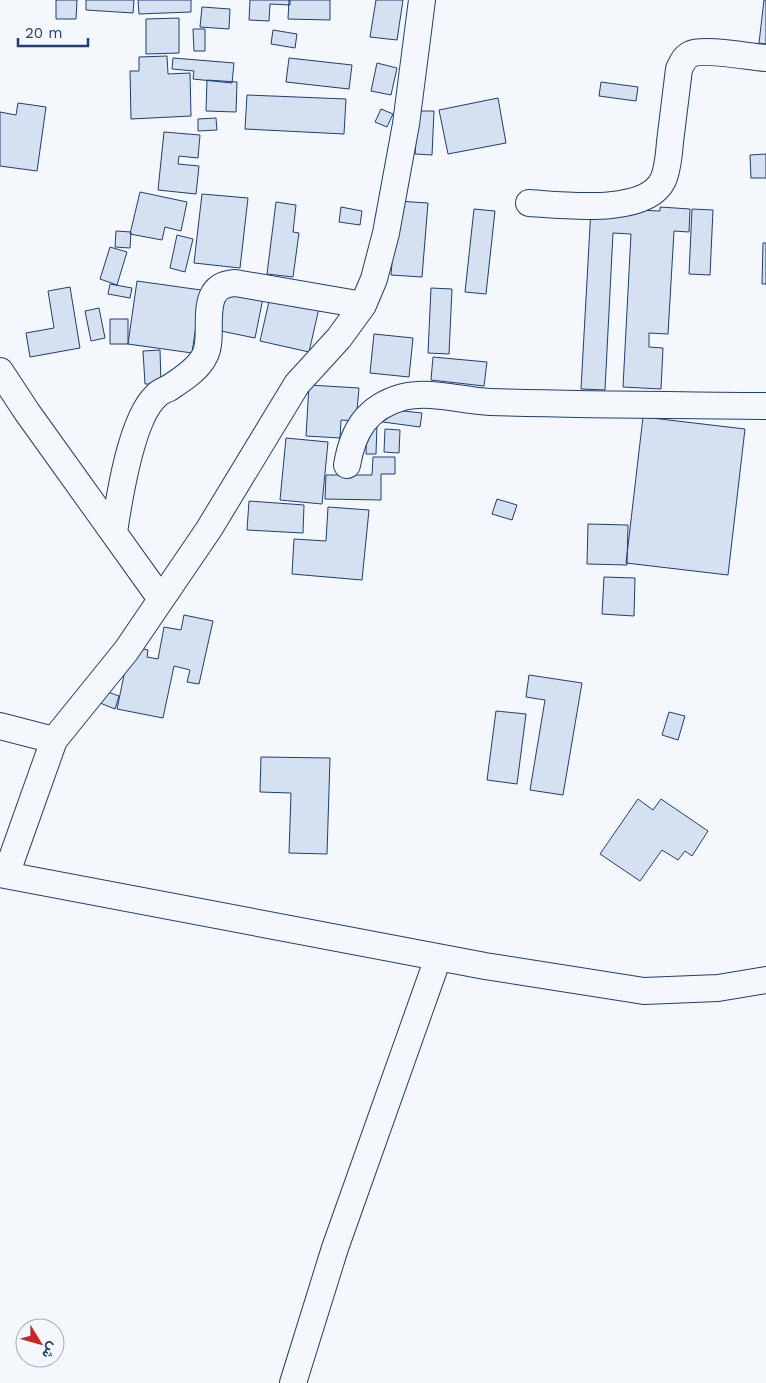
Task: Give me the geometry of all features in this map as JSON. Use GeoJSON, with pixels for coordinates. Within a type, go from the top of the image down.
{"type":"FeatureCollection","features":[{"type":"Feature","properties":{"kind":"street"},"geometry":{"type":"LineString","coordinates":[[422,0],[406,124],[386,234],[374,280],[363,305],[339,338],[297,384],[209,529],[126,651],[54,740],[3,874],[438,958],[644,991],[718,988],[766,980]]}},
{"type":"Feature","properties":{"kind":"street"},"geometry":{"type":"LineString","coordinates":[[529,203],[590,207],[632,202],[652,194],[663,180],[668,157],[679,69],[684,59],[692,54],[704,52],[766,58]]}},
{"type":"Feature","properties":{"kind":"street"},"geometry":{"type":"LineString","coordinates":[[114,532],[124,473],[136,432],[146,408],[156,396],[203,360],[207,353],[209,311],[212,298],[218,290],[228,284],[235,284],[363,305]]}},
{"type":"Feature","properties":{"kind":"street"},"geometry":{"type":"LineString","coordinates":[[0,371],[27,412],[161,599]]}},
{"type":"Feature","properties":{"kind":"street"},"geometry":{"type":"LineString","coordinates":[[347,465],[351,444],[363,421],[382,406],[404,397],[428,395],[488,402],[766,406]]}},
{"type":"Feature","properties":{"kind":"street"},"geometry":{"type":"LineString","coordinates":[[0,726],[54,740]]}},
{"type":"Feature","properties":{"kind":"street"},"geometry":{"type":"LineString","coordinates":[[293,1383],[335,1248],[438,958]]}},
{"type":"Feature","properties":{"kind":"building"},"geometry":{"type":"Polygon","coordinates":[[[56,0],[77,0],[76,19],[56,19],[56,0]]]}},
{"type":"Feature","properties":{"kind":"building"},"geometry":{"type":"Polygon","coordinates":[[[86,0],[134,0],[133,13],[86,10],[86,0]]]}},
{"type":"Feature","properties":{"kind":"building"},"geometry":{"type":"Polygon","coordinates":[[[138,0],[191,0],[191,12],[139,14],[138,0]]]}},
{"type":"Feature","properties":{"kind":"building"},"geometry":{"type":"Polygon","coordinates":[[[250,0],[290,0],[290,5],[270,4],[269,21],[249,20],[250,0]]]}},
{"type":"Feature","properties":{"kind":"building"},"geometry":{"type":"Polygon","coordinates":[[[289,0],[330,0],[330,20],[288,19],[289,0]]]}},
{"type":"Feature","properties":{"kind":"building"},"geometry":{"type":"Polygon","coordinates":[[[376,0],[403,0],[397,40],[370,37],[376,0]]]}},
{"type":"Feature","properties":{"kind":"building"},"geometry":{"type":"Polygon","coordinates":[[[764,0],[766,0],[766,44],[759,43],[764,0]]]}},
{"type":"Feature","properties":{"kind":"building"},"geometry":{"type":"Polygon","coordinates":[[[202,7],[230,9],[229,29],[200,27],[202,7]]]}},
{"type":"Feature","properties":{"kind":"building"},"geometry":{"type":"Polygon","coordinates":[[[179,18],[179,53],[146,54],[146,19],[179,18]]]}},
{"type":"Feature","properties":{"kind":"building"},"geometry":{"type":"Polygon","coordinates":[[[193,29],[205,29],[205,51],[194,51],[193,29]]]}},
{"type":"Feature","properties":{"kind":"building"},"geometry":{"type":"Polygon","coordinates":[[[273,30],[297,34],[295,48],[271,44],[273,30]]]}},
{"type":"Feature","properties":{"kind":"building"},"geometry":{"type":"Polygon","coordinates":[[[167,56],[168,74],[190,73],[191,116],[131,119],[130,71],[139,71],[139,57],[167,56]]]}},
{"type":"Feature","properties":{"kind":"building"},"geometry":{"type":"Polygon","coordinates":[[[173,58],[234,63],[232,83],[193,79],[194,71],[172,69],[173,58]]]}},
{"type":"Feature","properties":{"kind":"building"},"geometry":{"type":"Polygon","coordinates":[[[289,58],[352,65],[349,89],[286,82],[289,58]]]}},
{"type":"Feature","properties":{"kind":"building"},"geometry":{"type":"Polygon","coordinates":[[[377,63],[397,68],[391,95],[371,91],[377,63]]]}},
{"type":"Feature","properties":{"kind":"building"},"geometry":{"type":"Polygon","coordinates":[[[207,80],[237,82],[236,112],[206,111],[207,80]]]}},
{"type":"Feature","properties":{"kind":"building"},"geometry":{"type":"Polygon","coordinates":[[[601,82],[638,87],[636,101],[599,96],[601,82]]]}},
{"type":"Feature","properties":{"kind":"building"},"geometry":{"type":"Polygon","coordinates":[[[247,95],[346,99],[344,134],[245,129],[247,95]]]}},
{"type":"Feature","properties":{"kind":"building"},"geometry":{"type":"Polygon","coordinates":[[[498,98],[506,143],[448,154],[439,110],[498,98]]]}},
{"type":"Feature","properties":{"kind":"building"},"geometry":{"type":"Polygon","coordinates":[[[18,103],[46,107],[37,171],[0,166],[0,112],[16,115],[18,103]]]}},
{"type":"Feature","properties":{"kind":"building"},"geometry":{"type":"Polygon","coordinates":[[[381,109],[393,114],[387,127],[375,122],[381,109]]]}},
{"type":"Feature","properties":{"kind":"building"},"geometry":{"type":"Polygon","coordinates":[[[418,111],[434,111],[432,155],[415,154],[418,111]]]}},
{"type":"Feature","properties":{"kind":"building"},"geometry":{"type":"Polygon","coordinates":[[[216,118],[217,130],[198,131],[198,119],[216,118]]]}},
{"type":"Feature","properties":{"kind":"building"},"geometry":{"type":"Polygon","coordinates":[[[164,132],[200,135],[198,158],[179,156],[178,164],[199,166],[196,194],[158,190],[164,132]]]}},
{"type":"Feature","properties":{"kind":"building"},"geometry":{"type":"Polygon","coordinates":[[[766,154],[766,178],[751,178],[750,155],[766,154]]]}},
{"type":"Feature","properties":{"kind":"building"},"geometry":{"type":"Polygon","coordinates":[[[140,192],[187,202],[181,231],[165,227],[162,240],[130,234],[140,192]]]}},
{"type":"Feature","properties":{"kind":"building"},"geometry":{"type":"Polygon","coordinates":[[[202,194],[248,198],[240,268],[194,263],[202,194]]]}},
{"type":"Feature","properties":{"kind":"building"},"geometry":{"type":"Polygon","coordinates":[[[397,201],[428,203],[422,277],[391,275],[397,201]]]}},
{"type":"Feature","properties":{"kind":"building"},"geometry":{"type":"Polygon","coordinates":[[[276,202],[296,205],[293,232],[299,233],[293,277],[267,274],[276,202]]]}},
{"type":"Feature","properties":{"kind":"building"},"geometry":{"type":"Polygon","coordinates":[[[341,207],[362,211],[360,225],[339,222],[341,207]]]}},
{"type":"Feature","properties":{"kind":"building"},"geometry":{"type":"Polygon","coordinates":[[[660,207],[690,209],[689,232],[674,231],[668,334],[649,333],[649,347],[663,348],[661,389],[623,387],[631,234],[613,233],[605,390],[581,389],[591,208],[660,211],[660,207]]]}},
{"type":"Feature","properties":{"kind":"building"},"geometry":{"type":"Polygon","coordinates":[[[474,209],[495,211],[486,294],[465,292],[474,209]]]}},
{"type":"Feature","properties":{"kind":"building"},"geometry":{"type":"Polygon","coordinates":[[[692,209],[713,210],[710,275],[689,274],[692,209]]]}},
{"type":"Feature","properties":{"kind":"building"},"geometry":{"type":"Polygon","coordinates":[[[116,231],[131,232],[130,248],[115,247],[116,231]]]}},
{"type":"Feature","properties":{"kind":"building"},"geometry":{"type":"Polygon","coordinates":[[[177,235],[193,239],[185,272],[170,268],[177,235]]]}},
{"type":"Feature","properties":{"kind":"building"},"geometry":{"type":"Polygon","coordinates":[[[763,243],[766,243],[766,284],[762,284],[763,243]]]}},
{"type":"Feature","properties":{"kind":"building"},"geometry":{"type":"Polygon","coordinates":[[[110,247],[127,252],[117,285],[100,279],[110,247]]]}},
{"type":"Feature","properties":{"kind":"building"},"geometry":{"type":"Polygon","coordinates":[[[137,281],[201,290],[192,353],[128,344],[137,281]]]}},
{"type":"Feature","properties":{"kind":"building"},"geometry":{"type":"Polygon","coordinates":[[[110,284],[132,288],[130,298],[108,294],[110,284]]]}},
{"type":"Feature","properties":{"kind":"building"},"geometry":{"type":"Polygon","coordinates":[[[70,287],[80,348],[30,357],[26,333],[54,328],[48,291],[70,287]]]}},
{"type":"Feature","properties":{"kind":"building"},"geometry":{"type":"Polygon","coordinates":[[[431,288],[452,289],[449,354],[428,353],[431,288]]]}},
{"type":"Feature","properties":{"kind":"building"},"geometry":{"type":"Polygon","coordinates":[[[224,290],[263,298],[255,338],[216,330],[224,290]]]}},
{"type":"Feature","properties":{"kind":"building"},"geometry":{"type":"Polygon","coordinates":[[[270,297],[319,308],[309,352],[260,341],[270,297]]]}},
{"type":"Feature","properties":{"kind":"building"},"geometry":{"type":"Polygon","coordinates":[[[99,308],[105,338],[91,341],[85,311],[99,308]]]}},
{"type":"Feature","properties":{"kind":"building"},"geometry":{"type":"Polygon","coordinates":[[[110,319],[128,319],[128,344],[110,344],[110,319]]]}},
{"type":"Feature","properties":{"kind":"building"},"geometry":{"type":"Polygon","coordinates":[[[374,334],[413,338],[409,377],[370,373],[374,334]]]}},
{"type":"Feature","properties":{"kind":"building"},"geometry":{"type":"Polygon","coordinates":[[[160,350],[161,384],[145,384],[143,351],[160,350]]]}},
{"type":"Feature","properties":{"kind":"building"},"geometry":{"type":"Polygon","coordinates":[[[433,357],[487,362],[484,386],[431,380],[433,357]]]}},
{"type":"Feature","properties":{"kind":"building"},"geometry":{"type":"Polygon","coordinates":[[[309,385],[359,388],[356,421],[341,420],[340,438],[306,436],[309,385]]]}},
{"type":"Feature","properties":{"kind":"building"},"geometry":{"type":"Polygon","coordinates":[[[385,409],[422,413],[420,427],[383,422],[385,409]]]}},
{"type":"Feature","properties":{"kind":"building"},"geometry":{"type":"Polygon","coordinates":[[[643,417],[745,429],[728,575],[626,563],[643,417]]]}},
{"type":"Feature","properties":{"kind":"building"},"geometry":{"type":"Polygon","coordinates":[[[367,424],[377,424],[376,454],[366,454],[367,424]]]}},
{"type":"Feature","properties":{"kind":"building"},"geometry":{"type":"Polygon","coordinates":[[[385,429],[400,430],[399,453],[384,452],[385,429]]]}},
{"type":"Feature","properties":{"kind":"building"},"geometry":{"type":"Polygon","coordinates":[[[286,438],[328,442],[322,504],[280,500],[286,438]]]}},
{"type":"Feature","properties":{"kind":"building"},"geometry":{"type":"Polygon","coordinates":[[[373,457],[395,457],[395,474],[381,474],[381,500],[325,499],[326,475],[372,475],[373,457]]]}},
{"type":"Feature","properties":{"kind":"building"},"geometry":{"type":"Polygon","coordinates":[[[497,499],[517,505],[512,520],[492,514],[497,499]]]}},
{"type":"Feature","properties":{"kind":"building"},"geometry":{"type":"Polygon","coordinates":[[[249,501],[304,505],[303,533],[247,530],[249,501]]]}},
{"type":"Feature","properties":{"kind":"building"},"geometry":{"type":"Polygon","coordinates":[[[328,507],[369,510],[362,580],[292,574],[294,539],[326,541],[328,507]]]}},
{"type":"Feature","properties":{"kind":"building"},"geometry":{"type":"Polygon","coordinates":[[[588,524],[628,525],[627,565],[587,564],[588,524]]]}},
{"type":"Feature","properties":{"kind":"building"},"geometry":{"type":"Polygon","coordinates":[[[604,577],[635,578],[634,616],[602,614],[604,577]]]}},
{"type":"Feature","properties":{"kind":"building"},"geometry":{"type":"Polygon","coordinates":[[[184,615],[213,621],[199,684],[187,682],[190,670],[174,666],[163,718],[117,709],[130,646],[148,650],[147,657],[158,659],[164,627],[181,630],[184,615]]]}},
{"type":"Feature","properties":{"kind":"building"},"geometry":{"type":"Polygon","coordinates":[[[529,675],[582,683],[563,795],[530,790],[545,700],[526,697],[529,675]]]}},
{"type":"Feature","properties":{"kind":"building"},"geometry":{"type":"Polygon","coordinates":[[[105,691],[119,696],[115,709],[100,703],[105,691]]]}},
{"type":"Feature","properties":{"kind":"building"},"geometry":{"type":"Polygon","coordinates":[[[496,711],[526,714],[517,784],[487,780],[496,711]]]}},
{"type":"Feature","properties":{"kind":"building"},"geometry":{"type":"Polygon","coordinates":[[[669,712],[685,716],[678,740],[662,735],[669,712]]]}},
{"type":"Feature","properties":{"kind":"building"},"geometry":{"type":"Polygon","coordinates":[[[261,757],[330,758],[327,854],[289,853],[291,793],[260,792],[261,757]]]}},
{"type":"Feature","properties":{"kind":"building"},"geometry":{"type":"Polygon","coordinates":[[[638,799],[653,810],[661,799],[708,831],[692,856],[685,851],[678,860],[662,850],[640,881],[600,854],[638,799]]]}}]}
